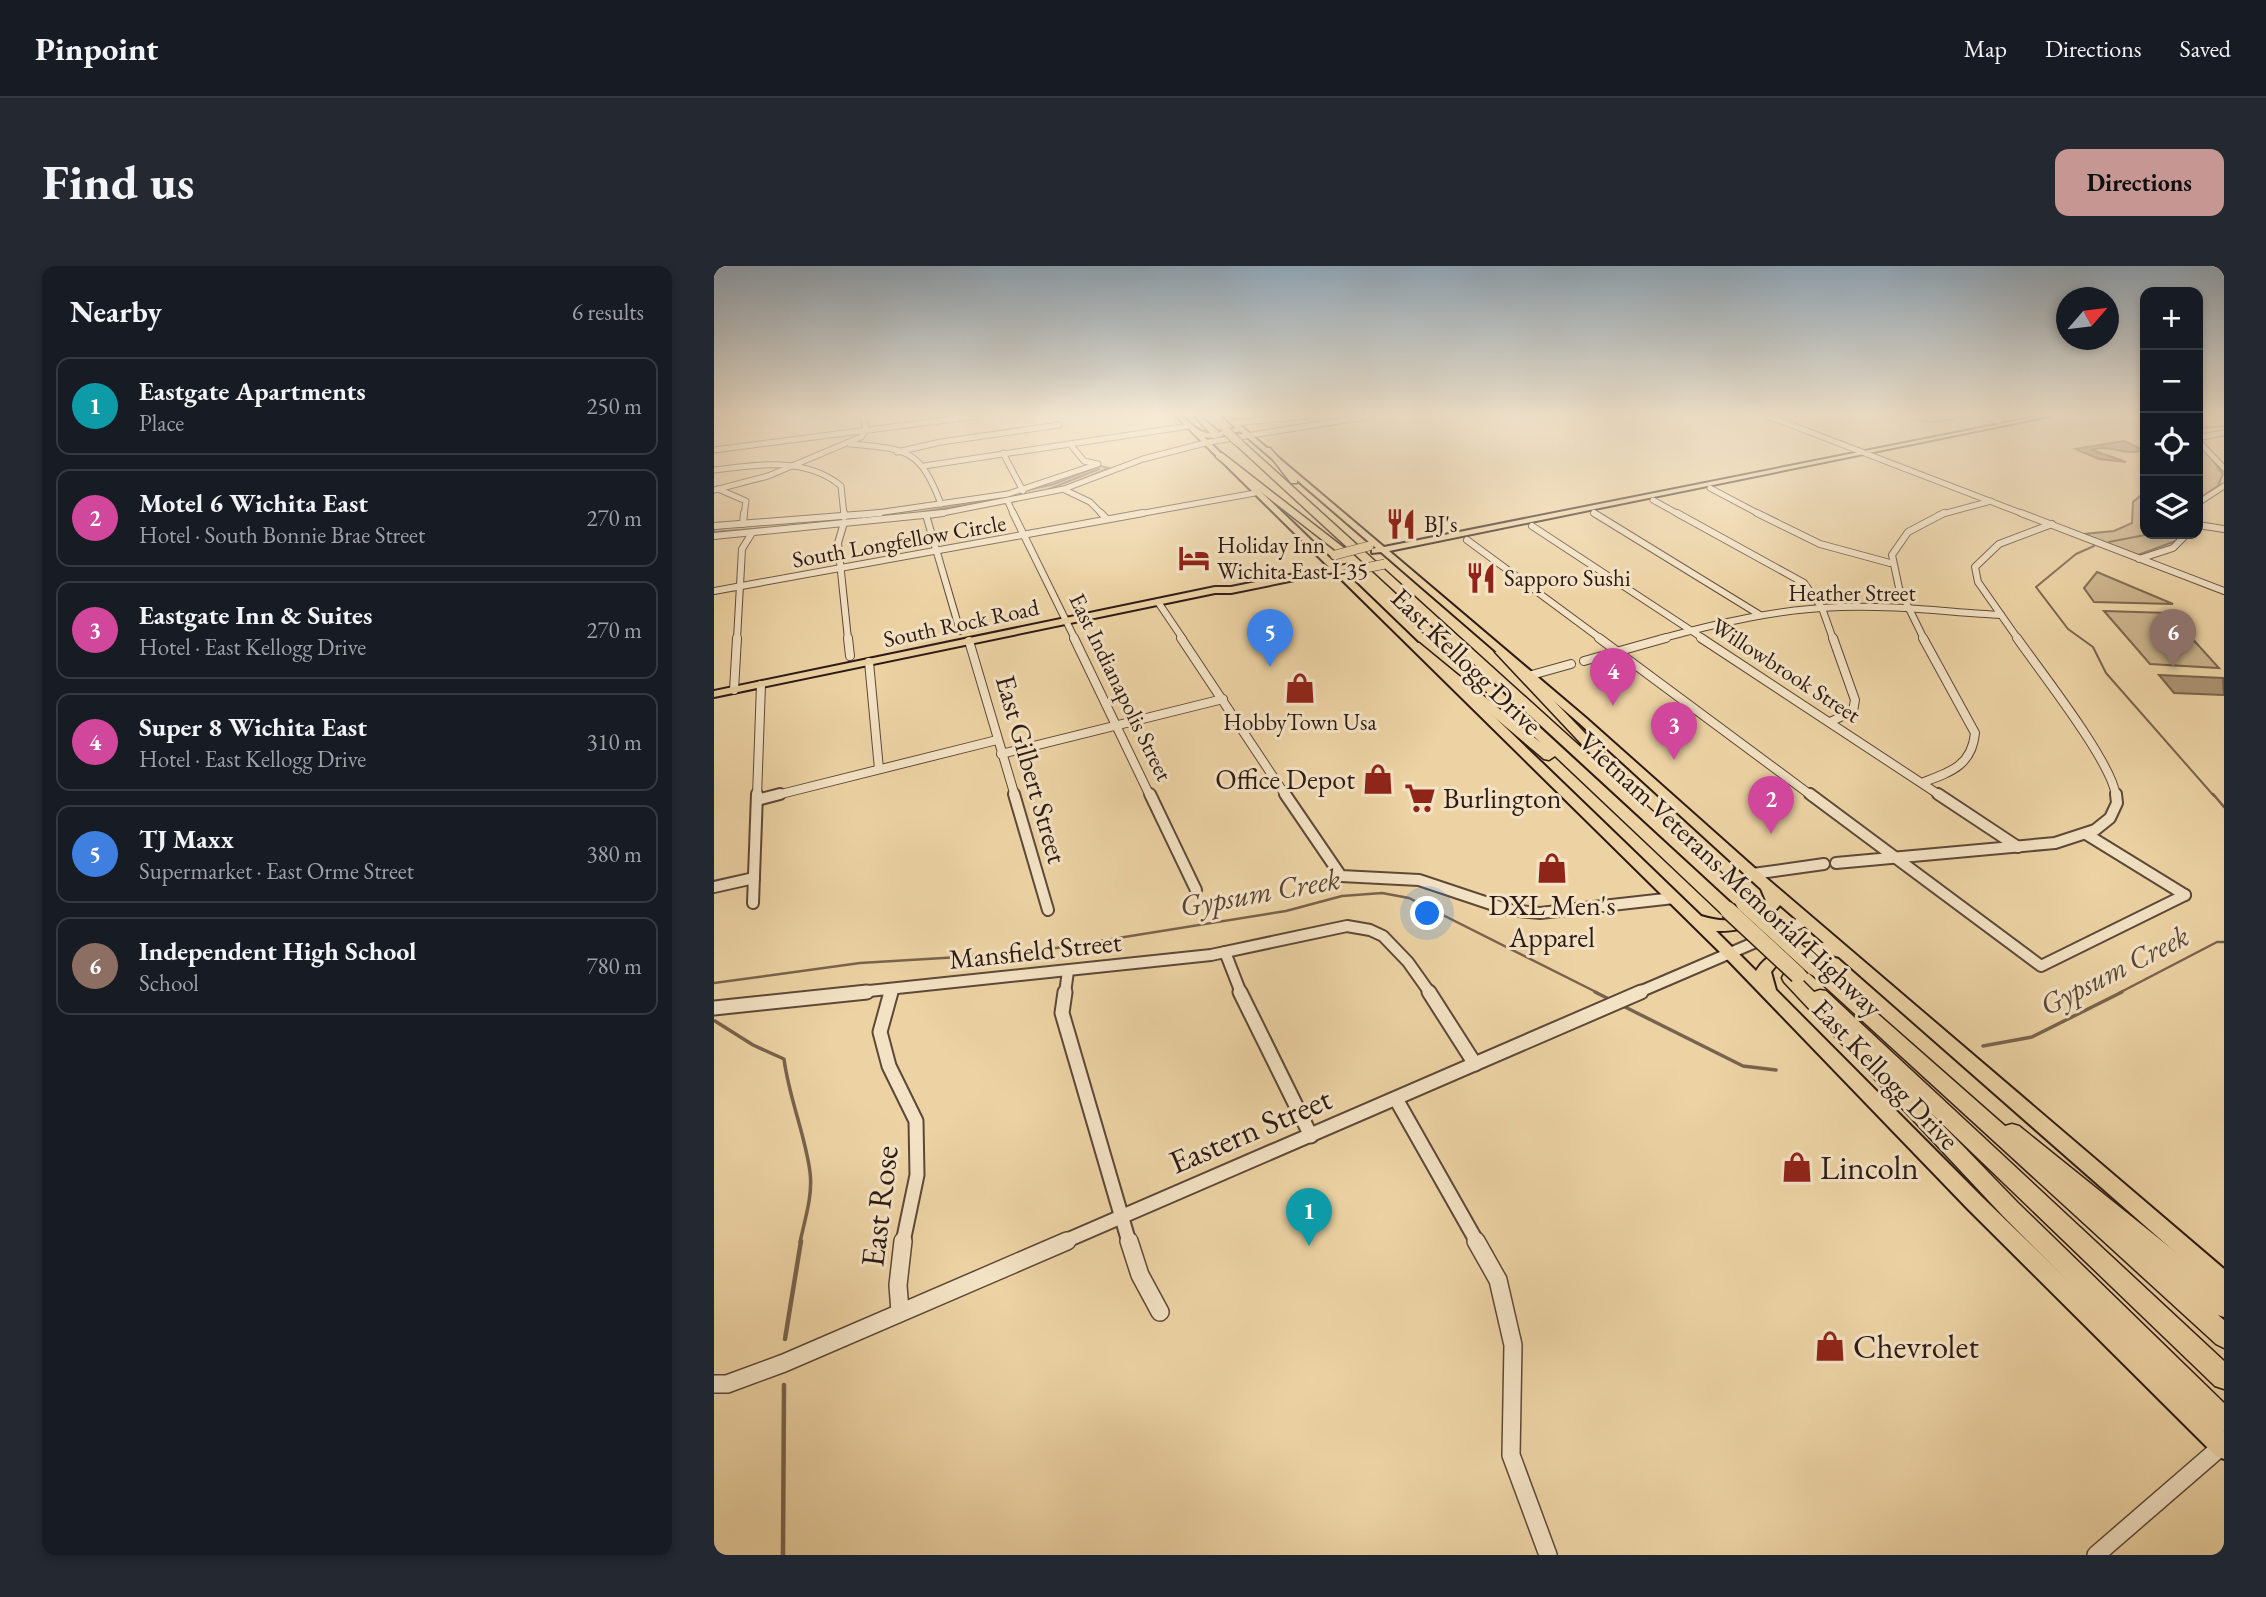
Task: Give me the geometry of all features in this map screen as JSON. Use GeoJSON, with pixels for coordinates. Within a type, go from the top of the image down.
{"type":"FeatureCollection","features":[{"type":"Feature","properties":{"kind":"highway"},"geometry":{"type":"LineString","coordinates":[[1243,476],[1342,562]]}},
{"type":"Feature","properties":{"kind":"highway","name":"Vietnam Veterans Memorial Highway"},"geometry":{"type":"LineString","coordinates":[[1263,476],[1342,562],[1672,859],[1711,884]]}},
{"type":"Feature","properties":{"kind":"highway"},"geometry":{"type":"LineString","coordinates":[[1285,476],[1342,562]]}},
{"type":"Feature","properties":{"kind":"highway","name":"Vietnam Veterans Memorial Highway"},"geometry":{"type":"LineString","coordinates":[[1342,562],[1711,884]]}},
{"type":"Feature","properties":{"kind":"highway"},"geometry":{"type":"LineString","coordinates":[[1415,645],[1672,859]]}},
{"type":"Feature","properties":{"kind":"highway"},"geometry":{"type":"LineString","coordinates":[[1501,652],[1732,908],[1801,973],[2010,1209],[2224,1420]]}},
{"type":"Feature","properties":{"kind":"highway","name":"Vietnam Veterans Memorial Highway"},"geometry":{"type":"LineString","coordinates":[[1732,908],[2224,1377]]}},
{"type":"Feature","properties":{"kind":"highway","name":"Vietnam Veterans Memorial Highway"},"geometry":{"type":"LineString","coordinates":[[1801,973],[1838,990],[2224,1336]]}},
{"type":"Feature","properties":{"kind":"highway"},"geometry":{"type":"LineString","coordinates":[[1838,990],[2224,1306]]}},
{"type":"Feature","properties":{"kind":"main road"},"geometry":{"type":"LineString","coordinates":[[1239,476],[1318,553],[1342,562],[1382,554]]}},
{"type":"Feature","properties":{"kind":"main road","name":"East Kellogg Drive"},"geometry":{"type":"LineString","coordinates":[[1296,476],[1382,554],[1627,759],[1753,874],[2224,1282]]}},
{"type":"Feature","properties":{"kind":"main road","name":"South Rock Road"},"geometry":{"type":"LineString","coordinates":[[1382,554],[1467,540],[1531,524],[1552,508],[1580,509],[1747,476]]}},
{"type":"Feature","properties":{"kind":"main road","name":"South Rock Road"},"geometry":{"type":"LineString","coordinates":[[714,694],[1215,590],[1231,590],[1342,562],[1594,513],[1762,476]]}},
{"type":"Feature","properties":{"kind":"main road"},"geometry":{"type":"LineString","coordinates":[[1531,524],[1552,508]]}},
{"type":"Feature","properties":{"kind":"main road","name":"East Kellogg Drive"},"geometry":{"type":"LineString","coordinates":[[1342,562],[1415,645],[1730,953],[1965,1194],[2223,1447]]}},
{"type":"Feature","properties":{"kind":"main road"},"geometry":{"type":"LineString","coordinates":[[1693,917],[1707,925],[1726,927],[1761,915],[1774,904],[1766,885]]}},
{"type":"Feature","properties":{"kind":"main road"},"geometry":{"type":"LineString","coordinates":[[1769,992],[1763,972],[1771,962],[1814,946],[1847,956]]}},
{"type":"Feature","properties":{"kind":"street"},"geometry":{"type":"LineString","coordinates":[[716,489],[759,476]]}},
{"type":"Feature","properties":{"kind":"street"},"geometry":{"type":"LineString","coordinates":[[826,476],[836,481],[842,492],[844,517]]}},
{"type":"Feature","properties":{"kind":"street"},"geometry":{"type":"LineString","coordinates":[[929,476],[941,504]]}},
{"type":"Feature","properties":{"kind":"street"},"geometry":{"type":"LineString","coordinates":[[1015,476],[1023,491]]}},
{"type":"Feature","properties":{"kind":"street"},"geometry":{"type":"LineString","coordinates":[[714,526],[844,517],[941,504],[1023,491],[1071,476]]}},
{"type":"Feature","properties":{"kind":"street"},"geometry":{"type":"LineString","coordinates":[[714,536],[843,526],[926,515],[1008,502],[1065,489],[1095,476]]}},
{"type":"Feature","properties":{"kind":"street"},"geometry":{"type":"LineString","coordinates":[[1926,476],[2224,591]]}},
{"type":"Feature","properties":{"kind":"street"},"geometry":{"type":"LineString","coordinates":[[2203,501],[2211,498],[2224,486]]}},
{"type":"Feature","properties":{"kind":"street"},"geometry":{"type":"LineString","coordinates":[[1710,488],[1835,551],[1860,559],[1890,563]]}},
{"type":"Feature","properties":{"kind":"street"},"geometry":{"type":"LineString","coordinates":[[716,489],[746,501],[743,524]]}},
{"type":"Feature","properties":{"kind":"street"},"geometry":{"type":"LineString","coordinates":[[1065,489],[1090,502],[1107,519]]}},
{"type":"Feature","properties":{"kind":"street","name":"South Longfellow Circle"},"geometry":{"type":"LineString","coordinates":[[714,591],[1024,537],[1107,519],[1255,493]]}},
{"type":"Feature","properties":{"kind":"street"},"geometry":{"type":"LineString","coordinates":[[1653,500],[1804,583],[1822,608],[1855,700],[1853,711],[1830,722]]}},
{"type":"Feature","properties":{"kind":"street"},"geometry":{"type":"LineString","coordinates":[[1924,782],[1963,765],[1975,750],[1975,733],[1909,611],[1890,563],[1901,539],[1925,520],[1991,501]]}},
{"type":"Feature","properties":{"kind":"street","name":"East Indianapolis Street"},"geometry":{"type":"LineString","coordinates":[[1008,502],[1196,890]]}},
{"type":"Feature","properties":{"kind":"street"},"geometry":{"type":"LineString","coordinates":[[1594,513],[1760,615]]}},
{"type":"Feature","properties":{"kind":"street"},"geometry":{"type":"LineString","coordinates":[[926,515],[960,631]]}},
{"type":"Feature","properties":{"kind":"street","name":"Willowbrook Street"},"geometry":{"type":"LineString","coordinates":[[1531,524],[1924,782],[2018,847]]}},
{"type":"Feature","properties":{"kind":"street"},"geometry":{"type":"LineString","coordinates":[[1836,863],[2055,843],[2086,834],[2110,818],[2117,803],[2115,785],[2101,758],[1978,582],[1975,567],[1985,551],[2026,531],[2052,524]]}},
{"type":"Feature","properties":{"kind":"street"},"geometry":{"type":"LineString","coordinates":[[843,526],[838,543],[850,656]]}},
{"type":"Feature","properties":{"kind":"street"},"geometry":{"type":"LineString","coordinates":[[2203,526],[2224,530]]}},
{"type":"Feature","properties":{"kind":"street"},"geometry":{"type":"LineString","coordinates":[[734,690],[742,549],[752,533]]}},
{"type":"Feature","properties":{"kind":"street"},"geometry":{"type":"LineString","coordinates":[[2139,559],[2171,548],[2185,539]]}},
{"type":"Feature","properties":{"kind":"street"},"geometry":{"type":"LineString","coordinates":[[1467,540],[2041,966],[2185,895],[2086,834]]}},
{"type":"Feature","properties":{"kind":"street"},"geometry":{"type":"LineString","coordinates":[[1158,602],[1341,876],[1376,875],[1419,880],[1509,910],[1540,913],[1674,898]]}},
{"type":"Feature","properties":{"kind":"street","name":"Heather Street"},"geometry":{"type":"LineString","coordinates":[[1584,661],[1760,615],[1822,608],[2001,615]]}},
{"type":"Feature","properties":{"kind":"street","name":"East Gilbert Street"},"geometry":{"type":"LineString","coordinates":[[969,642],[1048,910]]}},
{"type":"Feature","properties":{"kind":"street"},"geometry":{"type":"LineString","coordinates":[[869,662],[879,769]]}},
{"type":"Feature","properties":{"kind":"street"},"geometry":{"type":"LineString","coordinates":[[1528,676],[1571,664]]}},
{"type":"Feature","properties":{"kind":"street"},"geometry":{"type":"LineString","coordinates":[[752,903],[761,685]]}},
{"type":"Feature","properties":{"kind":"street"},"geometry":{"type":"LineString","coordinates":[[1001,754],[1223,699]]}},
{"type":"Feature","properties":{"kind":"street"},"geometry":{"type":"LineString","coordinates":[[757,800],[997,740]]}},
{"type":"Feature","properties":{"kind":"street"},"geometry":{"type":"LineString","coordinates":[[1753,874],[1824,864]]}},
{"type":"Feature","properties":{"kind":"street"},"geometry":{"type":"LineString","coordinates":[[714,887],[754,878]]}},
{"type":"Feature","properties":{"kind":"street","name":"Eastern Street"},"geometry":{"type":"LineString","coordinates":[[714,1384],[727,1384],[900,1312],[1807,920]]}},
{"type":"Feature","properties":{"kind":"street","name":"Mansfield Street"},"geometry":{"type":"LineString","coordinates":[[714,1008],[1225,952],[1347,926],[1359,927],[1382,936],[1404,959],[1475,1064]]}},
{"type":"Feature","properties":{"kind":"street"},"geometry":{"type":"LineString","coordinates":[[1225,952],[1241,994],[1311,1136]]}},
{"type":"Feature","properties":{"kind":"street"},"geometry":{"type":"LineString","coordinates":[[1068,971],[1062,1013],[1140,1275],[1160,1312]]}},
{"type":"Feature","properties":{"kind":"street","name":"East Rose"},"geometry":{"type":"LineString","coordinates":[[891,990],[880,1032],[889,1066],[916,1121],[917,1175],[903,1238],[898,1285],[900,1312]]}},
{"type":"Feature","properties":{"kind":"street"},"geometry":{"type":"LineString","coordinates":[[1396,1099],[1498,1280],[1513,1345],[1511,1455],[1548,1555]]}},
{"type":"Feature","properties":{"kind":"street"},"geometry":{"type":"LineString","coordinates":[[2096,1555],[2223,1447]]}},
{"type":"Feature","properties":{"kind":"shaded area"},"geometry":{"type":"Polygon","coordinates":[[[1074,476],[1090,476],[1065,487],[921,514],[714,534],[714,528],[830,519],[1015,493],[1074,476]]]}},
{"type":"Feature","properties":{"kind":"shaded area"},"geometry":{"type":"Polygon","coordinates":[[[2203,476],[2222,476],[2218,486],[2203,496],[2203,476]]]}},
{"type":"Feature","properties":{"kind":"shaded area"},"geometry":{"type":"Polygon","coordinates":[[[2140,496],[2140,539],[2178,539],[2176,541],[2138,555],[2083,534],[2114,531],[2132,523],[2133,502],[2140,496]]]}},
{"type":"Feature","properties":{"kind":"shaded area"},"geometry":{"type":"Polygon","coordinates":[[[2097,572],[2173,604],[2094,602],[2084,588],[2097,572]]]}},
{"type":"Feature","properties":{"kind":"shaded area"},"geometry":{"type":"Polygon","coordinates":[[[2104,611],[2169,613],[2219,668],[2150,664],[2104,611]]]}},
{"type":"Feature","properties":{"kind":"shaded area"},"geometry":{"type":"Polygon","coordinates":[[[2159,675],[2223,678],[2224,695],[2174,693],[2159,675]]]}},
{"type":"Feature","properties":{"kind":"waterway"},"geometry":{"type":"LineString","coordinates":[[1047,490],[1081,476]]}},
{"type":"Feature","properties":{"kind":"waterway"},"geometry":{"type":"LineString","coordinates":[[923,512],[982,502]]}},
{"type":"Feature","properties":{"kind":"waterway"},"geometry":{"type":"LineString","coordinates":[[714,532],[767,528]]}},
{"type":"Feature","properties":{"kind":"waterway","name":"Gypsum Creek"},"geometry":{"type":"LineString","coordinates":[[2109,542],[2140,536]]}},
{"type":"Feature","properties":{"kind":"waterway","name":"Gypsum Creek"},"geometry":{"type":"LineString","coordinates":[[2094,546],[2076,554],[2036,587],[2068,629],[2093,647],[2106,673],[2214,796]]}},
{"type":"Feature","properties":{"kind":"waterway","name":"Gypsum Creek"},"geometry":{"type":"LineString","coordinates":[[2213,794],[2224,807]]}},
{"type":"Feature","properties":{"kind":"waterway","name":"Gypsum Creek"},"geometry":{"type":"LineString","coordinates":[[714,983],[860,963],[1025,953],[1286,911],[1342,896],[1382,893],[1409,898],[1598,993]]}},
{"type":"Feature","properties":{"kind":"waterway","name":"Gypsum Creek"},"geometry":{"type":"LineString","coordinates":[[2119,993],[2217,942],[2224,942]]}},
{"type":"Feature","properties":{"kind":"waterway","name":"Gypsum Creek"},"geometry":{"type":"LineString","coordinates":[[1595,992],[1611,1000]]}},
{"type":"Feature","properties":{"kind":"waterway","name":"Gypsum Creek"},"geometry":{"type":"LineString","coordinates":[[1983,1046],[2032,1037],[2122,992]]}},
{"type":"Feature","properties":{"kind":"waterway","name":"Gypsum Creek"},"geometry":{"type":"LineString","coordinates":[[1623,1006],[1743,1066],[1776,1070]]}},
{"type":"Feature","properties":{"kind":"waterway"},"geometry":{"type":"LineString","coordinates":[[715,1021],[753,1045],[784,1059],[789,1088],[805,1144],[811,1181],[800,1242]]}},
{"type":"Feature","properties":{"kind":"waterway"},"geometry":{"type":"LineString","coordinates":[[785,1339],[801,1241]]}},
{"type":"Feature","properties":{"kind":"waterway"},"geometry":{"type":"LineString","coordinates":[[783,1555],[784,1385]]}},
{"type":"Feature","properties":{"kind":"place","name":"BJ's"},"geometry":{"type":"Point","coordinates":[1401,524]}},
{"type":"Feature","properties":{"kind":"place","name":"Holiday Inn Wichita East I-35"},"geometry":{"type":"Point","coordinates":[1194,558]}},
{"type":"Feature","properties":{"kind":"place","name":"Sapporo Sushi"},"geometry":{"type":"Point","coordinates":[1481,578]}},
{"type":"Feature","properties":{"kind":"place","name":"TJ Maxx"},"geometry":{"type":"Point","coordinates":[1270,667]}},
{"type":"Feature","properties":{"kind":"place","name":"Independent High School"},"geometry":{"type":"Point","coordinates":[2173,667]}},
{"type":"Feature","properties":{"kind":"place","name":"HobbyTown Usa"},"geometry":{"type":"Point","coordinates":[1300,688]}},
{"type":"Feature","properties":{"kind":"place","name":"Super 8 Wichita East"},"geometry":{"type":"Point","coordinates":[1613,706]}},
{"type":"Feature","properties":{"kind":"place","name":"Eastgate Inn & Suites"},"geometry":{"type":"Point","coordinates":[1674,760]}},
{"type":"Feature","properties":{"kind":"place","name":"Office Depot"},"geometry":{"type":"Point","coordinates":[1378,779]}},
{"type":"Feature","properties":{"kind":"place","name":"Burlington"},"geometry":{"type":"Point","coordinates":[1420,798]}},
{"type":"Feature","properties":{"kind":"place","name":"Motel 6 Wichita East"},"geometry":{"type":"Point","coordinates":[1771,834]}},
{"type":"Feature","properties":{"kind":"place","name":"DXL Men's Apparel"},"geometry":{"type":"Point","coordinates":[1552,868]}},
{"type":"Feature","properties":{"kind":"place","name":"Lincoln"},"geometry":{"type":"Point","coordinates":[1797,1167]}},
{"type":"Feature","properties":{"kind":"place","name":"Eastgate Apartments"},"geometry":{"type":"Point","coordinates":[1309,1246]}},
{"type":"Feature","properties":{"kind":"place","name":"Chevrolet"},"geometry":{"type":"Point","coordinates":[1830,1346]}}]}
